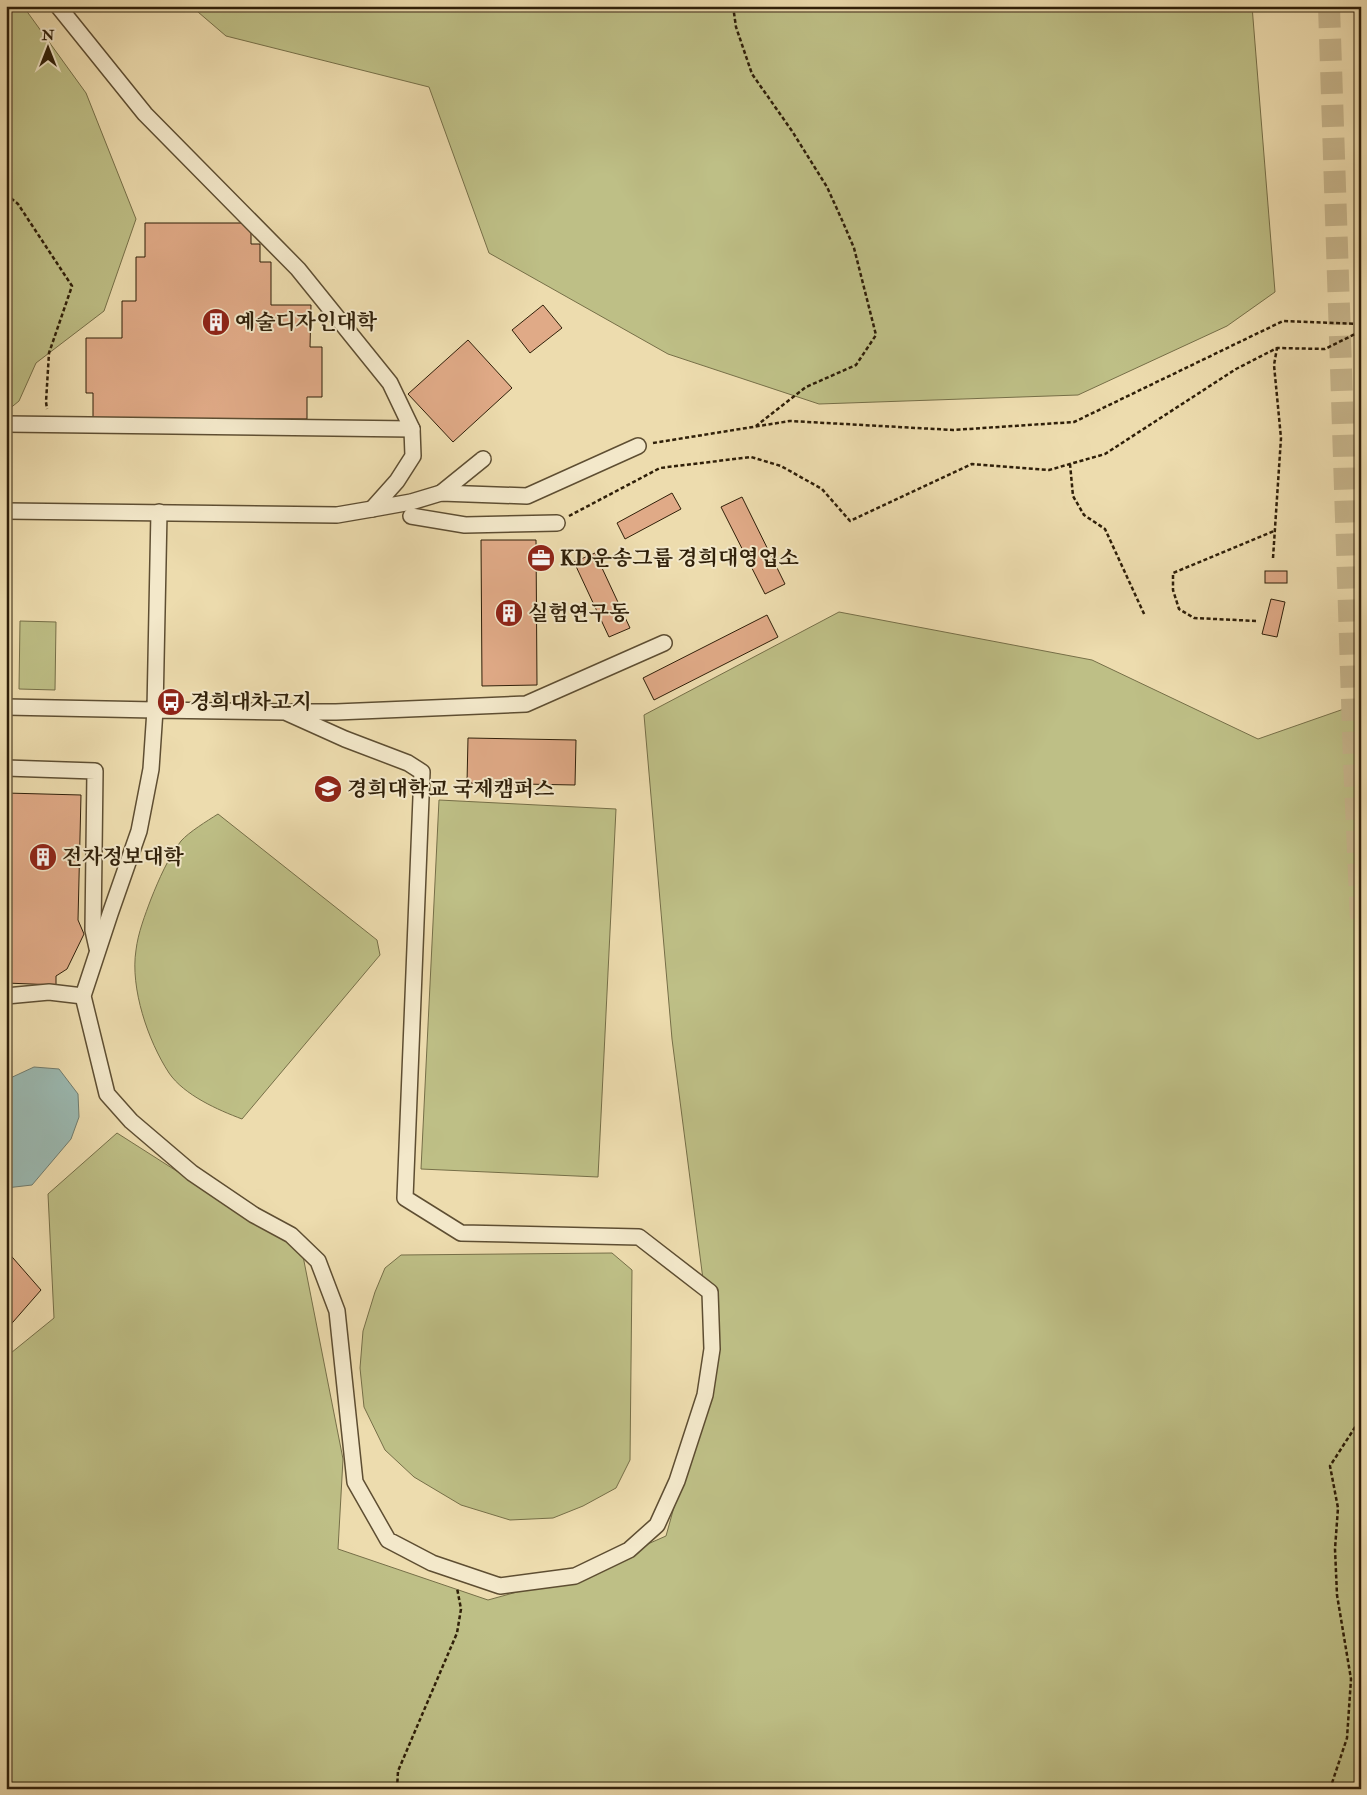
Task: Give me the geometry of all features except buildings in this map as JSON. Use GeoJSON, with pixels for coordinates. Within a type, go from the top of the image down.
{"type":"FeatureCollection","features":[{"type":"Feature","properties":{"kind":"street"},"geometry":{"type":"LineString","coordinates":[[58,6],[145,114],[298,269],[390,383],[412,429],[413,456],[398,481],[372,508]]}},
{"type":"Feature","properties":{"kind":"street"},"geometry":{"type":"LineString","coordinates":[[6,424],[412,429]]}},
{"type":"Feature","properties":{"kind":"street"},"geometry":{"type":"LineString","coordinates":[[6,511],[337,515],[411,502],[441,493],[527,496],[638,446]]}},
{"type":"Feature","properties":{"kind":"street"},"geometry":{"type":"LineString","coordinates":[[441,493],[483,459]]}},
{"type":"Feature","properties":{"kind":"street"},"geometry":{"type":"LineString","coordinates":[[159,512],[151,769],[140,831],[97,950],[83,996],[106,1094],[131,1121],[192,1173],[254,1214],[291,1235],[318,1261],[337,1311],[355,1482],[388,1540],[432,1562],[500,1586],[575,1576],[629,1550],[657,1526],[677,1481],[705,1395],[712,1349],[710,1292],[639,1237],[461,1233],[405,1198],[422,772],[408,763],[345,739],[285,712]]}},
{"type":"Feature","properties":{"kind":"street"},"geometry":{"type":"LineString","coordinates":[[411,516],[465,525],[557,523]]}},
{"type":"Feature","properties":{"kind":"street"},"geometry":{"type":"LineString","coordinates":[[6,707],[336,712],[526,704],[664,644]]}},
{"type":"Feature","properties":{"kind":"street"},"geometry":{"type":"LineString","coordinates":[[6,768],[95,771],[93,930],[97,950]]}},
{"type":"Feature","properties":{"kind":"street"},"geometry":{"type":"LineString","coordinates":[[6,996],[49,992],[83,996]]}},
{"type":"Feature","properties":{"kind":"path"},"geometry":{"type":"LineString","coordinates":[[733,6],[736,27],[752,74],[792,131],[827,187],[842,220],[854,248],[876,335],[856,365],[806,387],[754,426]]}},
{"type":"Feature","properties":{"kind":"path"},"geometry":{"type":"LineString","coordinates":[[6,194],[18,204],[72,286],[49,354],[46,402],[48,424]]}},
{"type":"Feature","properties":{"kind":"path"},"geometry":{"type":"LineString","coordinates":[[638,446],[790,421],[953,430],[1074,422],[1283,321],[1361,324]]}},
{"type":"Feature","properties":{"kind":"path"},"geometry":{"type":"LineString","coordinates":[[557,523],[660,468],[751,457],[781,466],[822,489],[850,521],[972,464],[1049,470],[1105,454],[1236,368],[1277,348],[1324,349],[1361,331]]}},
{"type":"Feature","properties":{"kind":"path"},"geometry":{"type":"LineString","coordinates":[[1273,558],[1281,438],[1274,365],[1277,348]]}},
{"type":"Feature","properties":{"kind":"path"},"geometry":{"type":"LineString","coordinates":[[1070,464],[1073,496],[1084,515],[1105,529],[1145,616]]}},
{"type":"Feature","properties":{"kind":"path"},"geometry":{"type":"LineString","coordinates":[[1256,621],[1194,618],[1179,609],[1173,590],[1173,574],[1274,530]]}},
{"type":"Feature","properties":{"kind":"path"},"geometry":{"type":"LineString","coordinates":[[1330,1789],[1347,1738],[1352,1679],[1337,1595],[1335,1549],[1338,1508],[1330,1466],[1361,1418]]}},
{"type":"Feature","properties":{"kind":"path"},"geometry":{"type":"LineString","coordinates":[[397,1789],[398,1771],[457,1632],[461,1608],[454,1570]]}},
{"type":"Feature","properties":{"kind":"path"},"geometry":{"type":"LineString","coordinates":[[6,1771],[14,1789]]}},
{"type":"Feature","properties":{"kind":"green space"},"geometry":{"type":"Polygon","coordinates":[[[6,6],[23,6],[86,93],[136,219],[104,311],[36,363],[19,401],[8,410],[6,410],[6,6]]]}},
{"type":"Feature","properties":{"kind":"green space"},"geometry":{"type":"Polygon","coordinates":[[[191,6],[1252,6],[1275,292],[1227,326],[1078,395],[819,404],[668,354],[489,253],[429,87],[226,36],[191,6]]]}},
{"type":"Feature","properties":{"kind":"green space"},"geometry":{"type":"Polygon","coordinates":[[[1358,380],[1361,382],[1361,516],[1357,501],[1358,380]]]}},
{"type":"Feature","properties":{"kind":"green space"},"geometry":{"type":"Polygon","coordinates":[[[839,612],[1092,660],[1258,739],[1361,703],[1361,1789],[6,1789],[6,1357],[54,1318],[48,1194],[117,1133],[302,1251],[343,1459],[338,1549],[488,1600],[575,1576],[666,1536],[705,1395],[712,1349],[672,1039],[644,715],[839,612]]]}},
{"type":"Feature","properties":{"kind":"green space"},"geometry":{"type":"Polygon","coordinates":[[[20,621],[56,622],[55,690],[19,689],[20,621]]]}},
{"type":"Feature","properties":{"kind":"green space"},"geometry":{"type":"Polygon","coordinates":[[[439,800],[616,809],[598,1177],[421,1169],[439,800]]]}},
{"type":"Feature","properties":{"kind":"green space"},"geometry":{"type":"Polygon","coordinates":[[[218,814],[377,940],[380,955],[242,1119],[192,1095],[175,1081],[154,1046],[142,1014],[136,981],[135,965],[138,937],[164,869],[181,841],[193,830],[218,814]]]}},
{"type":"Feature","properties":{"kind":"green space"},"geometry":{"type":"Polygon","coordinates":[[[612,1253],[632,1270],[630,1460],[616,1488],[583,1506],[553,1518],[510,1520],[461,1505],[414,1477],[385,1450],[364,1407],[360,1368],[363,1331],[375,1292],[385,1268],[401,1255],[612,1253]]]}},
{"type":"Feature","properties":{"kind":"water"},"geometry":{"type":"Polygon","coordinates":[[[34,1067],[59,1069],[78,1094],[79,1117],[71,1139],[32,1185],[6,1188],[6,1080],[34,1067]]]}},
{"type":"Feature","properties":{"kind":"tunnel"},"geometry":{"type":"LineString","coordinates":[[1329,6],[1361,920]]}},
{"type":"Feature","properties":{"kind":"place","name":"예술디자인대학"},"geometry":{"type":"Point","coordinates":[216,322]}},
{"type":"Feature","properties":{"kind":"place","name":"KD운송그룹 경희대영업소"},"geometry":{"type":"Point","coordinates":[541,558]}},
{"type":"Feature","properties":{"kind":"place","name":"실험연구동"},"geometry":{"type":"Point","coordinates":[509,613]}},
{"type":"Feature","properties":{"kind":"place","name":"경희대차고지"},"geometry":{"type":"Point","coordinates":[171,702]}},
{"type":"Feature","properties":{"kind":"place","name":"경희대학교 국제캠퍼스"},"geometry":{"type":"Point","coordinates":[328,789]}},
{"type":"Feature","properties":{"kind":"place","name":"전자정보대학"},"geometry":{"type":"Point","coordinates":[43,857]}}]}
